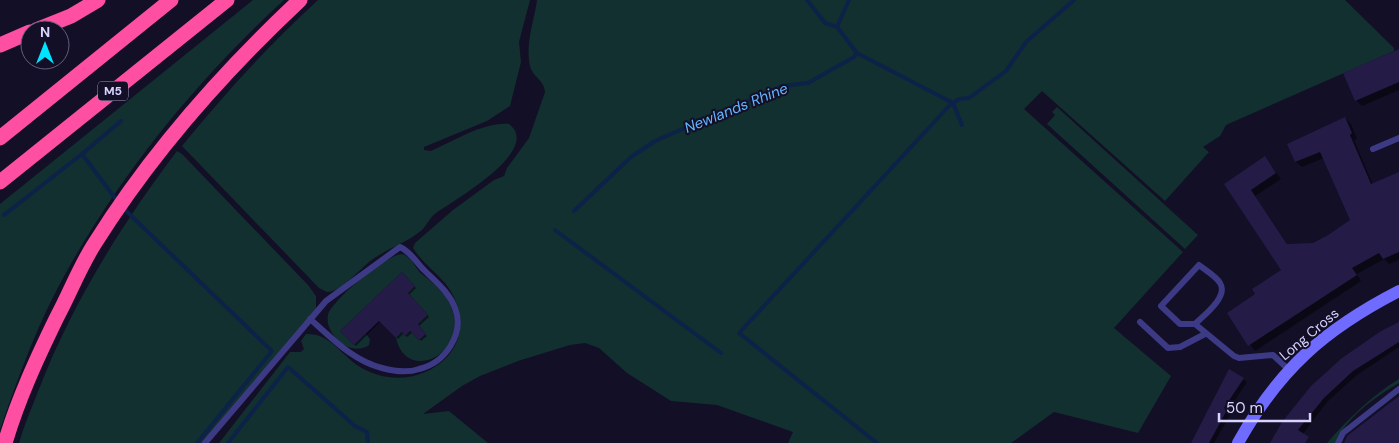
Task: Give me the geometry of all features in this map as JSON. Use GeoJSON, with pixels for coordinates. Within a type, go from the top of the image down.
{"type":"FeatureCollection","features":[{"type":"Feature","properties":{"kind":"highway"},"geometry":{"type":"LineString","coordinates":[[61,20],[98,0]]}},
{"type":"Feature","properties":{"kind":"highway","name":"M5"},"geometry":{"type":"LineString","coordinates":[[0,138],[171,0]]}},
{"type":"Feature","properties":{"kind":"highway","name":"M5"},"geometry":{"type":"LineString","coordinates":[[0,182],[227,0]]}},
{"type":"Feature","properties":{"kind":"highway"},"geometry":{"type":"LineString","coordinates":[[5,443],[38,357],[94,244],[141,175],[204,96],[257,40],[300,0]]}},
{"type":"Feature","properties":{"kind":"highway"},"geometry":{"type":"LineString","coordinates":[[0,45],[20,36]]}},
{"type":"Feature","properties":{"kind":"street","name":"Long Cross"},"geometry":{"type":"LineString","coordinates":[[1238,443],[1252,418],[1288,369],[1346,322],[1399,291]]}},
{"type":"Feature","properties":{"kind":"lane"},"geometry":{"type":"LineString","coordinates":[[1373,149],[1399,138]]}},
{"type":"Feature","properties":{"kind":"lane"},"geometry":{"type":"LineString","coordinates":[[205,443],[310,319],[334,295],[400,247],[412,255],[451,299],[457,316],[458,329],[454,340],[443,355],[428,366],[411,371],[394,370],[381,368],[358,358],[310,319]]}},
{"type":"Feature","properties":{"kind":"lane"},"geometry":{"type":"LineString","coordinates":[[1195,324],[1220,296],[1222,288],[1220,283],[1199,265],[1161,306],[1180,324],[1195,324],[1234,356],[1248,358],[1273,355],[1288,369]]}},
{"type":"Feature","properties":{"kind":"lane"},"geometry":{"type":"LineString","coordinates":[[1140,322],[1168,348],[1180,347],[1205,334]]}},
{"type":"Feature","properties":{"kind":"lane"},"geometry":{"type":"LineString","coordinates":[[1338,443],[1343,433],[1399,388]]}},
{"type":"Feature","properties":{"kind":"lane"},"geometry":{"type":"LineString","coordinates":[[1343,433],[1345,443]]}},
{"type":"Feature","properties":{"kind":"green space"},"geometry":{"type":"Polygon","coordinates":[[[253,0],[284,0],[222,61],[193,93],[139,160],[114,195],[68,269],[48,308],[22,368],[0,430],[0,204],[253,0]]]}},
{"type":"Feature","properties":{"kind":"green space"},"geometry":{"type":"Polygon","coordinates":[[[318,0],[530,0],[519,42],[521,62],[510,106],[487,121],[424,147],[424,150],[431,151],[479,129],[499,124],[509,124],[516,135],[514,147],[506,160],[476,186],[434,215],[417,234],[376,257],[339,288],[327,292],[319,288],[182,146],[247,70],[318,0]]]}},
{"type":"Feature","properties":{"kind":"green space"},"geometry":{"type":"Polygon","coordinates":[[[537,0],[1345,0],[1394,48],[1394,51],[1226,125],[1220,136],[1203,147],[1209,152],[1165,201],[1042,91],[1024,109],[1183,252],[1114,328],[1171,376],[1138,433],[1054,412],[1011,443],[788,443],[793,432],[717,405],[671,401],[627,373],[599,348],[585,343],[570,345],[518,361],[480,376],[462,386],[423,414],[449,411],[488,443],[219,443],[290,352],[301,352],[304,349],[301,341],[306,334],[328,340],[357,365],[368,371],[391,377],[415,376],[427,371],[447,357],[453,349],[460,332],[457,304],[448,287],[413,248],[415,243],[453,210],[494,180],[504,176],[507,168],[529,138],[545,92],[543,84],[531,70],[529,57],[529,41],[537,0]]]}},
{"type":"Feature","properties":{"kind":"green space"},"geometry":{"type":"Polygon","coordinates":[[[1057,107],[1198,235],[1185,249],[1047,124],[1055,115],[1052,112],[1057,107]]]}},
{"type":"Feature","properties":{"kind":"green space"},"geometry":{"type":"Polygon","coordinates":[[[177,151],[308,285],[316,296],[316,311],[202,443],[19,443],[52,357],[83,295],[118,236],[177,151]]]}},
{"type":"Feature","properties":{"kind":"green space"},"geometry":{"type":"Polygon","coordinates":[[[402,254],[411,260],[445,297],[454,317],[453,336],[444,350],[431,359],[417,361],[404,354],[396,338],[402,332],[405,336],[410,331],[419,340],[426,334],[418,324],[428,315],[408,293],[415,286],[402,272],[340,331],[354,345],[366,334],[370,339],[369,345],[362,348],[347,346],[340,342],[330,330],[328,315],[331,308],[361,279],[385,262],[402,254]]]}},
{"type":"Feature","properties":{"kind":"green space"},"geometry":{"type":"Polygon","coordinates":[[[1399,379],[1399,383],[1371,401],[1354,416],[1335,443],[1327,443],[1361,408],[1399,379]]]}},
{"type":"Feature","properties":{"kind":"building"},"geometry":{"type":"Polygon","coordinates":[[[1399,49],[1399,82],[1355,101],[1343,73],[1399,49]]]}},
{"type":"Feature","properties":{"kind":"building"},"geometry":{"type":"Polygon","coordinates":[[[1345,117],[1352,133],[1350,135],[1371,184],[1399,172],[1399,252],[1383,259],[1379,253],[1352,268],[1357,275],[1248,346],[1227,313],[1255,294],[1252,289],[1281,270],[1224,184],[1265,156],[1276,173],[1251,190],[1287,244],[1313,243],[1328,235],[1350,220],[1320,152],[1295,162],[1287,144],[1345,117]]]}},
{"type":"Feature","properties":{"kind":"building"},"geometry":{"type":"Polygon","coordinates":[[[402,272],[415,286],[408,293],[428,315],[418,324],[426,334],[419,340],[410,331],[405,336],[402,332],[396,338],[379,321],[354,345],[340,331],[402,272]]]}},
{"type":"Feature","properties":{"kind":"building"},"geometry":{"type":"Polygon","coordinates":[[[1399,322],[1399,342],[1353,371],[1324,398],[1298,430],[1309,437],[1305,443],[1270,443],[1282,422],[1311,386],[1342,358],[1381,331],[1399,322]]]}},
{"type":"Feature","properties":{"kind":"building"},"geometry":{"type":"Polygon","coordinates":[[[1229,369],[1244,378],[1224,408],[1227,410],[1209,443],[1191,443],[1229,369]]]}},
{"type":"Feature","properties":{"kind":"building"},"geometry":{"type":"Polygon","coordinates":[[[1399,396],[1399,443],[1344,443],[1347,436],[1399,396]]]}},
{"type":"Feature","properties":{"kind":"waterway"},"geometry":{"type":"LineString","coordinates":[[807,0],[825,23],[837,27]]}},
{"type":"Feature","properties":{"kind":"waterway","name":"Newlands Rhine"},"geometry":{"type":"LineString","coordinates":[[574,211],[631,157],[655,141],[782,86],[808,83],[854,57],[857,53],[837,27],[849,0]]}},
{"type":"Feature","properties":{"kind":"waterway"},"geometry":{"type":"LineString","coordinates":[[877,443],[739,333],[949,106],[959,99],[969,98],[1006,71],[1026,42],[1074,0]]}},
{"type":"Feature","properties":{"kind":"waterway"},"geometry":{"type":"LineString","coordinates":[[857,53],[953,103],[962,125]]}},
{"type":"Feature","properties":{"kind":"waterway"},"geometry":{"type":"LineString","coordinates":[[82,154],[121,121]]}},
{"type":"Feature","properties":{"kind":"waterway"},"geometry":{"type":"LineString","coordinates":[[4,215],[82,154],[118,202]]}},
{"type":"Feature","properties":{"kind":"waterway"},"geometry":{"type":"LineString","coordinates":[[123,208],[272,351],[197,443]]}},
{"type":"Feature","properties":{"kind":"waterway"},"geometry":{"type":"LineString","coordinates":[[555,230],[721,353]]}},
{"type":"Feature","properties":{"kind":"waterway"},"geometry":{"type":"LineString","coordinates":[[228,443],[288,367],[355,426],[367,432],[368,443]]}}]}
